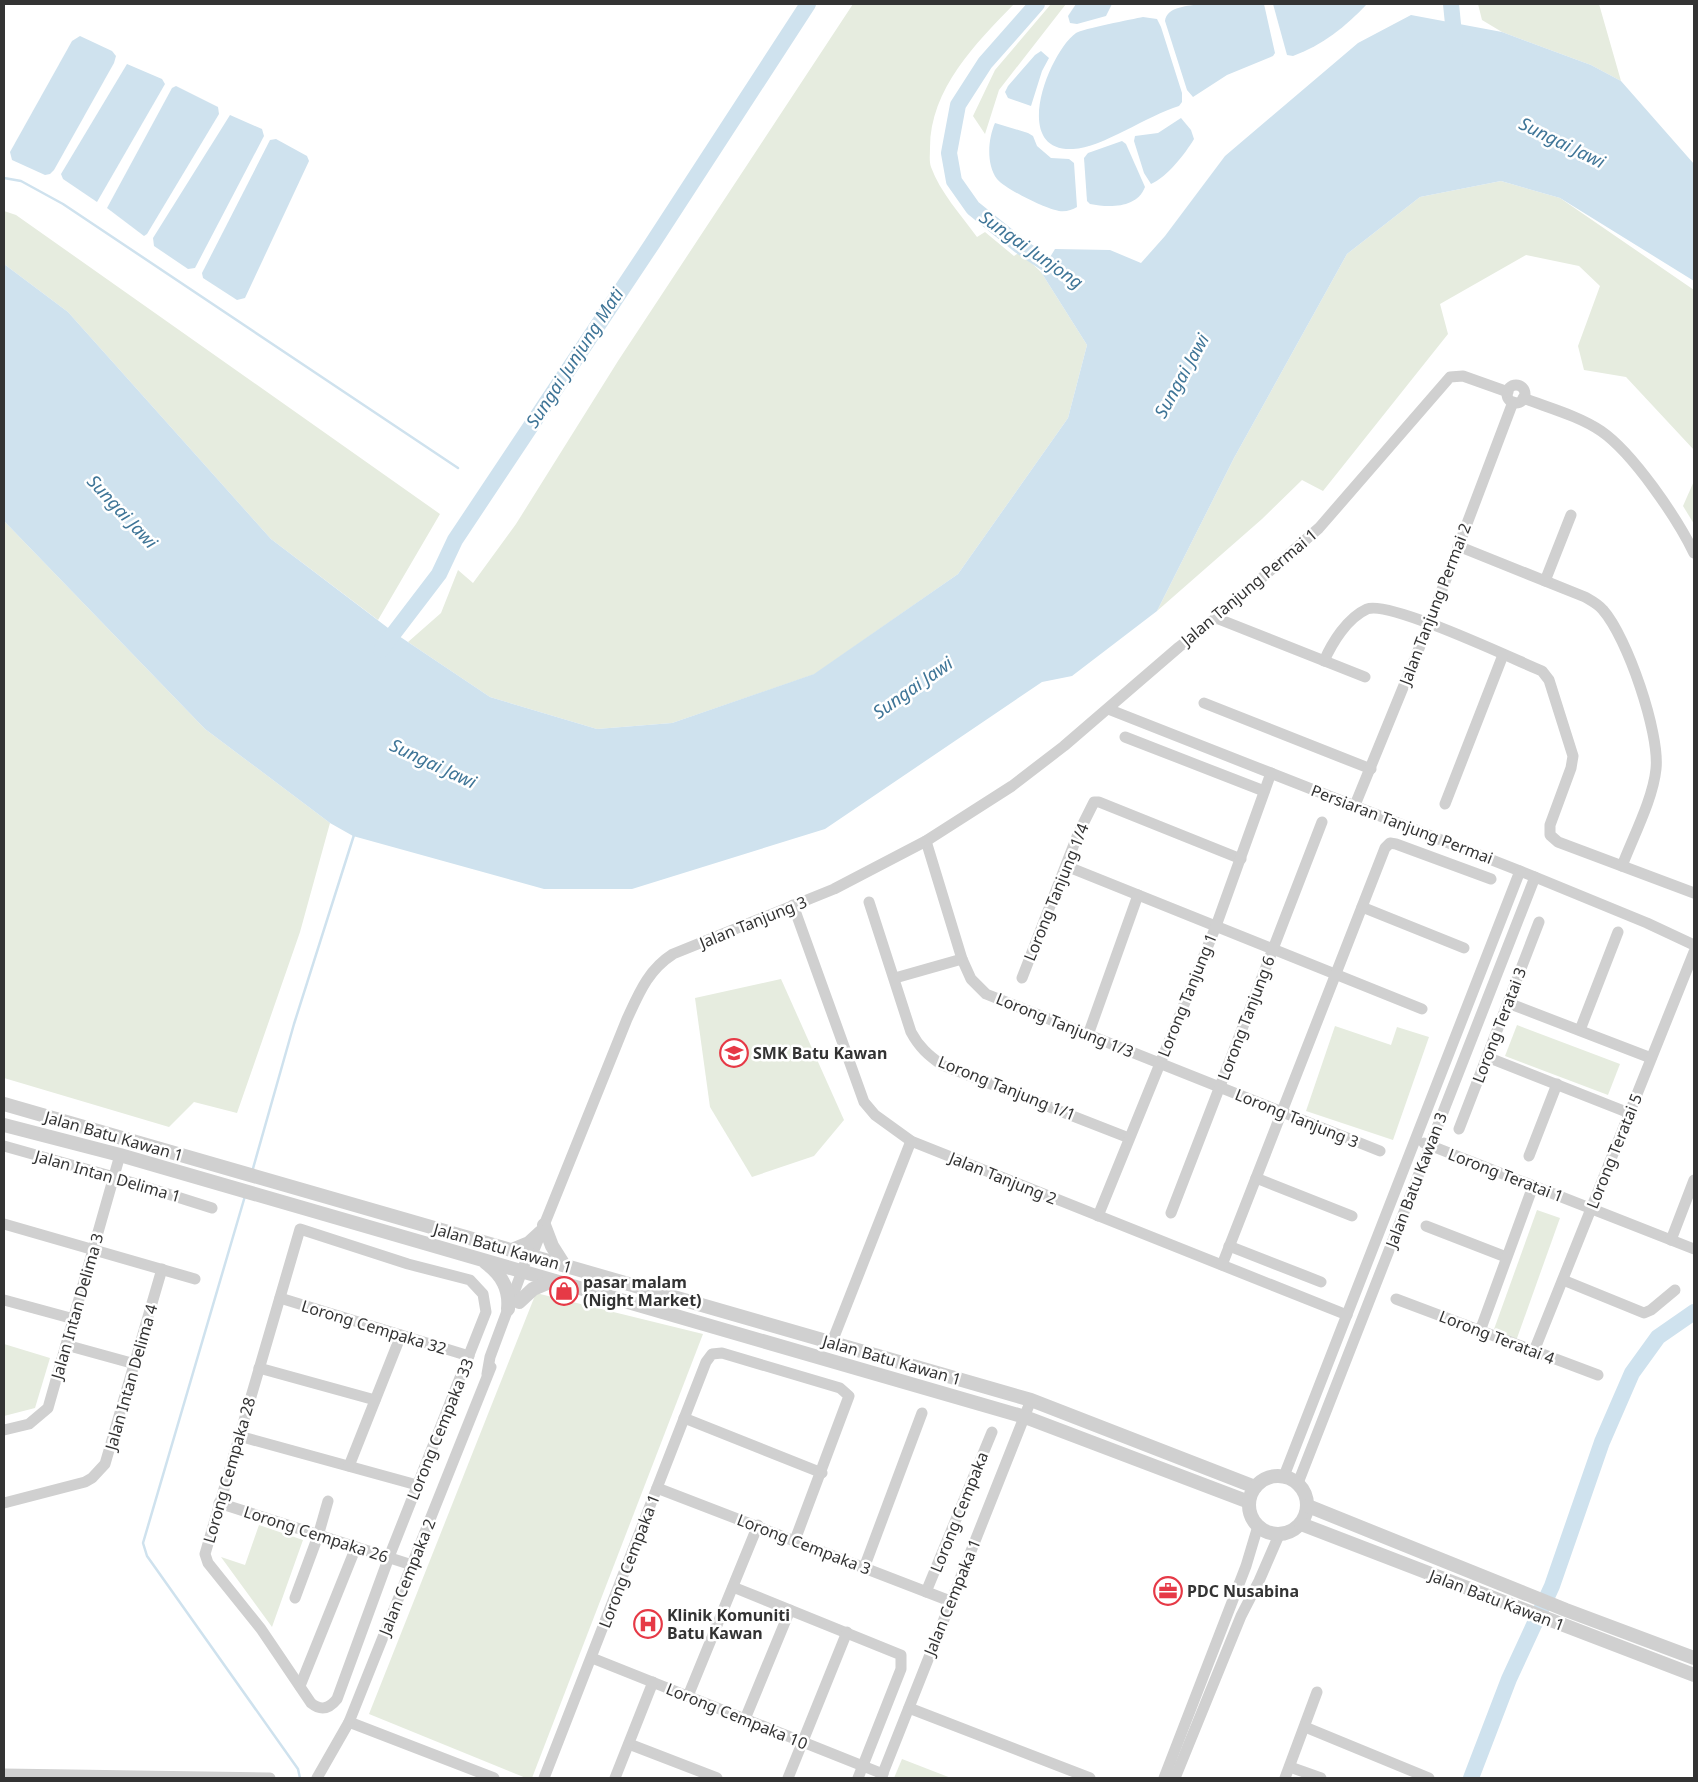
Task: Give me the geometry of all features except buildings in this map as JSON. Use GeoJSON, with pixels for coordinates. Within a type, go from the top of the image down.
{"type":"FeatureCollection","features":[{"type":"Feature","properties":{"kind":"street","name":"Jalan Tanjung Permai 1"},"geometry":{"type":"LineString","coordinates":[[1108,709],[1319,528],[1439,387],[1450,377],[1456,375],[1515,397]]}},
{"type":"Feature","properties":{"kind":"street","name":"Jalan Tanjung Permai 2"},"geometry":{"type":"LineString","coordinates":[[1355,805],[1429,624],[1515,397]]}},
{"type":"Feature","properties":{"kind":"street"},"geometry":{"type":"LineString","coordinates":[[1515,397],[1602,431],[1625,453],[1680,525],[1694,553]]}},
{"type":"Feature","properties":{"kind":"street"},"geometry":{"type":"LineString","coordinates":[[1545,581],[1571,515]]}},
{"type":"Feature","properties":{"kind":"street"},"geometry":{"type":"LineString","coordinates":[[1458,546],[1585,597],[1596,604],[1608,616],[1638,682],[1654,737],[1657,767],[1655,778],[1622,866]]}},
{"type":"Feature","properties":{"kind":"street"},"geometry":{"type":"LineString","coordinates":[[1324,661],[1341,632],[1367,610],[1377,607],[1389,609],[1429,624],[1542,671],[1546,675],[1571,748],[1572,762],[1550,825],[1550,835],[1558,842],[1694,893]]}},
{"type":"Feature","properties":{"kind":"street"},"geometry":{"type":"LineString","coordinates":[[1216,618],[1364,677]]}},
{"type":"Feature","properties":{"kind":"street"},"geometry":{"type":"LineString","coordinates":[[1445,804],[1503,655]]}},
{"type":"Feature","properties":{"kind":"street"},"geometry":{"type":"LineString","coordinates":[[1204,703],[1371,769]]}},
{"type":"Feature","properties":{"kind":"street","name":"Persiaran Tanjung Permai"},"geometry":{"type":"LineString","coordinates":[[1108,709],[1535,876],[1694,945]]}},
{"type":"Feature","properties":{"kind":"street","name":"Jalan Tanjung 3"},"geometry":{"type":"LineString","coordinates":[[533,1254],[641,988],[660,962],[673,954],[834,889],[926,841],[1012,786],[1108,709]]}},
{"type":"Feature","properties":{"kind":"street"},"geometry":{"type":"LineString","coordinates":[[1125,737],[1264,791]]}},
{"type":"Feature","properties":{"kind":"street","name":"Lorong Tanjung 1"},"geometry":{"type":"LineString","coordinates":[[1098,1216],[1159,1062],[1216,926],[1271,773]]}},
{"type":"Feature","properties":{"kind":"street","name":"Lorong Tanjung 1/4"},"geometry":{"type":"LineString","coordinates":[[1022,978],[1090,806],[1094,802],[1099,802],[1241,859]]}},
{"type":"Feature","properties":{"kind":"street","name":"Lorong Tanjung 6"},"geometry":{"type":"LineString","coordinates":[[1171,1213],[1322,822]]}},
{"type":"Feature","properties":{"kind":"street","name":"Lorong Tanjung 1/3"},"geometry":{"type":"LineString","coordinates":[[926,841],[962,959],[971,979],[986,994],[1159,1062]]}},
{"type":"Feature","properties":{"kind":"street"},"geometry":{"type":"LineString","coordinates":[[1222,1265],[1385,848],[1390,844],[1396,844],[1491,879]]}},
{"type":"Feature","properties":{"kind":"street"},"geometry":{"type":"LineString","coordinates":[[1066,866],[1422,1009]]}},
{"type":"Feature","properties":{"kind":"street","name":"Jalan Batu Kawan 3"},"geometry":{"type":"LineString","coordinates":[[1284,1476],[1520,871]]}},
{"type":"Feature","properties":{"kind":"street","name":"Jalan Batu Kawan 3"},"geometry":{"type":"LineString","coordinates":[[1298,1483],[1535,876]]}},
{"type":"Feature","properties":{"kind":"street"},"geometry":{"type":"LineString","coordinates":[[1088,1035],[1138,895]]}},
{"type":"Feature","properties":{"kind":"street","name":"Lorong Tanjung 1/1"},"geometry":{"type":"LineString","coordinates":[[869,902],[911,1032],[918,1045],[942,1065],[1129,1138]]}},
{"type":"Feature","properties":{"kind":"street","name":"Jalan Tanjung 2"},"geometry":{"type":"LineString","coordinates":[[793,905],[864,1102],[875,1115],[911,1141],[1347,1315]]}},
{"type":"Feature","properties":{"kind":"street"},"geometry":{"type":"LineString","coordinates":[[1362,907],[1464,948]]}},
{"type":"Feature","properties":{"kind":"street","name":"Lorong Teratai 3"},"geometry":{"type":"LineString","coordinates":[[1459,1129],[1540,922]]}},
{"type":"Feature","properties":{"kind":"street"},"geometry":{"type":"LineString","coordinates":[[1580,1030],[1618,932]]}},
{"type":"Feature","properties":{"kind":"street","name":"Lorong Teratai 5"},"geometry":{"type":"LineString","coordinates":[[1534,1351],[1694,952]]}},
{"type":"Feature","properties":{"kind":"street"},"geometry":{"type":"LineString","coordinates":[[895,978],[962,959]]}},
{"type":"Feature","properties":{"kind":"street"},"geometry":{"type":"LineString","coordinates":[[1508,1003],[1651,1058]]}},
{"type":"Feature","properties":{"kind":"street"},"geometry":{"type":"LineString","coordinates":[[1487,1057],[1629,1113]]}},
{"type":"Feature","properties":{"kind":"street","name":"Lorong Tanjung 3"},"geometry":{"type":"LineString","coordinates":[[1159,1062],[1380,1150]]}},
{"type":"Feature","properties":{"kind":"street"},"geometry":{"type":"LineString","coordinates":[[1529,1156],[1557,1084]]}},
{"type":"Feature","properties":{"kind":"street","name":"Jalan Batu Kawan 1"},"geometry":{"type":"LineString","coordinates":[[4,1104],[512,1250],[533,1254],[564,1265],[1031,1400],[1255,1487]]}},
{"type":"Feature","properties":{"kind":"street","name":"Jalan Batu Kawan 1"},"geometry":{"type":"LineString","coordinates":[[4,1125],[120,1155],[1025,1417],[1249,1502]]}},
{"type":"Feature","properties":{"kind":"street","name":"Lorong Teratai 1"},"geometry":{"type":"LineString","coordinates":[[1415,1140],[1694,1249]]}},
{"type":"Feature","properties":{"kind":"street"},"geometry":{"type":"LineString","coordinates":[[832,1342],[911,1141]]}},
{"type":"Feature","properties":{"kind":"street","name":"Jalan Intan Delima 1"},"geometry":{"type":"LineString","coordinates":[[4,1146],[114,1176],[212,1208]]}},
{"type":"Feature","properties":{"kind":"street","name":"Jalan Intan Delima 3"},"geometry":{"type":"LineString","coordinates":[[4,1430],[29,1424],[48,1408],[120,1155]]}},
{"type":"Feature","properties":{"kind":"street"},"geometry":{"type":"LineString","coordinates":[[1256,1178],[1352,1216]]}},
{"type":"Feature","properties":{"kind":"street"},"geometry":{"type":"LineString","coordinates":[[1671,1240],[1694,1180]]}},
{"type":"Feature","properties":{"kind":"street"},"geometry":{"type":"LineString","coordinates":[[1480,1331],[1533,1186]]}},
{"type":"Feature","properties":{"kind":"street"},"geometry":{"type":"LineString","coordinates":[[4,1224],[195,1279]]}},
{"type":"Feature","properties":{"kind":"street"},"geometry":{"type":"LineString","coordinates":[[1426,1226],[1506,1258]]}},
{"type":"Feature","properties":{"kind":"street"},"geometry":{"type":"LineString","coordinates":[[512,1250],[529,1243],[542,1228],[564,1265]]}},
{"type":"Feature","properties":{"kind":"street","name":"Lorong Cempaka 28"},"geometry":{"type":"LineString","coordinates":[[300,1229],[206,1549],[206,1559],[261,1628],[300,1686]]}},
{"type":"Feature","properties":{"kind":"street","name":"Lorong Cempaka 33"},"geometry":{"type":"LineString","coordinates":[[300,1229],[408,1264],[470,1280],[483,1294],[486,1312],[389,1557],[337,1699],[332,1705],[325,1708],[317,1708],[300,1686]]}},
{"type":"Feature","properties":{"kind":"street"},"geometry":{"type":"LineString","coordinates":[[1229,1246],[1321,1282]]}},
{"type":"Feature","properties":{"kind":"street","name":"Jalan Cempaka 2"},"geometry":{"type":"LineString","coordinates":[[318,1778],[349,1722],[487,1374],[496,1359],[533,1254]]}},
{"type":"Feature","properties":{"kind":"street"},"geometry":{"type":"LineString","coordinates":[[484,1261],[496,1270],[504,1282],[514,1305],[533,1289],[552,1281]]}},
{"type":"Feature","properties":{"kind":"street","name":"Jalan Intan Delima 4"},"geometry":{"type":"LineString","coordinates":[[4,1503],[85,1482],[99,1472],[109,1455],[162,1269]]}},
{"type":"Feature","properties":{"kind":"street"},"geometry":{"type":"LineString","coordinates":[[1563,1280],[1644,1313],[1651,1310],[1674,1290]]}},
{"type":"Feature","properties":{"kind":"street","name":"Lorong Cempaka 32"},"geometry":{"type":"LineString","coordinates":[[280,1298],[469,1356]]}},
{"type":"Feature","properties":{"kind":"street","name":"Lorong Teratai 4"},"geometry":{"type":"LineString","coordinates":[[1396,1299],[1598,1375]]}},
{"type":"Feature","properties":{"kind":"street"},"geometry":{"type":"LineString","coordinates":[[4,1300],[74,1319]]}},
{"type":"Feature","properties":{"kind":"street"},"geometry":{"type":"LineString","coordinates":[[349,1466],[401,1335]]}},
{"type":"Feature","properties":{"kind":"street"},"geometry":{"type":"LineString","coordinates":[[66,1345],[136,1364]]}},
{"type":"Feature","properties":{"kind":"street","name":"Lorong Cempaka 1"},"geometry":{"type":"LineString","coordinates":[[544,1778],[684,1418],[708,1358],[712,1354],[722,1353],[840,1388],[847,1392],[849,1400],[822,1472]]}},
{"type":"Feature","properties":{"kind":"street"},"geometry":{"type":"LineString","coordinates":[[259,1368],[375,1400]]}},
{"type":"Feature","properties":{"kind":"street","name":"Jalan Cempaka 1"},"geometry":{"type":"LineString","coordinates":[[882,1776],[1031,1400]]}},
{"type":"Feature","properties":{"kind":"street"},"geometry":{"type":"LineString","coordinates":[[864,1568],[922,1413]]}},
{"type":"Feature","properties":{"kind":"street"},"geometry":{"type":"LineString","coordinates":[[684,1418],[822,1472],[796,1540]]}},
{"type":"Feature","properties":{"kind":"street","name":"Lorong Cempaka"},"geometry":{"type":"LineString","coordinates":[[926,1592],[992,1432]]}},
{"type":"Feature","properties":{"kind":"street"},"geometry":{"type":"LineString","coordinates":[[239,1436],[417,1485]]}},
{"type":"Feature","properties":{"kind":"street"},"geometry":{"type":"LineString","coordinates":[[1284,1476],[1298,1483],[1304,1490],[1308,1506],[1301,1524],[1295,1530],[1279,1535],[1264,1531],[1258,1526],[1252,1519],[1249,1502],[1255,1487],[1268,1478],[1284,1476]]}},
{"type":"Feature","properties":{"kind":"street","name":"Lorong Cempaka 3"},"geometry":{"type":"LineString","coordinates":[[658,1488],[758,1525],[950,1602]]}},
{"type":"Feature","properties":{"kind":"street"},"geometry":{"type":"LineString","coordinates":[[295,1598],[318,1536],[328,1502]]}},
{"type":"Feature","properties":{"kind":"street","name":"Lorong Cempaka 26"},"geometry":{"type":"LineString","coordinates":[[219,1503],[412,1565]]}},
{"type":"Feature","properties":{"kind":"street","name":"Jalan Batu Kawan 1"},"geometry":{"type":"LineString","coordinates":[[1308,1506],[1566,1610],[1694,1658]]}},
{"type":"Feature","properties":{"kind":"street","name":"Jalan Batu Kawan 1"},"geometry":{"type":"LineString","coordinates":[[1301,1524],[1694,1675]]}},
{"type":"Feature","properties":{"kind":"street"},"geometry":{"type":"LineString","coordinates":[[688,1696],[758,1525]]}},
{"type":"Feature","properties":{"kind":"street"},"geometry":{"type":"LineString","coordinates":[[1164,1778],[1246,1566],[1258,1526]]}},
{"type":"Feature","properties":{"kind":"street"},"geometry":{"type":"LineString","coordinates":[[1175,1778],[1241,1616],[1259,1582],[1279,1535]]}},
{"type":"Feature","properties":{"kind":"street"},"geometry":{"type":"LineString","coordinates":[[300,1686],[356,1547]]}},
{"type":"Feature","properties":{"kind":"street"},"geometry":{"type":"LineString","coordinates":[[733,1587],[898,1653],[903,1659],[902,1669],[858,1778]]}},
{"type":"Feature","properties":{"kind":"street"},"geometry":{"type":"LineString","coordinates":[[746,1719],[790,1610]]}},
{"type":"Feature","properties":{"kind":"street"},"geometry":{"type":"LineString","coordinates":[[788,1778],[847,1632]]}},
{"type":"Feature","properties":{"kind":"street","name":"Lorong Cempaka 10"},"geometry":{"type":"LineString","coordinates":[[592,1658],[863,1766],[882,1776]]}},
{"type":"Feature","properties":{"kind":"street"},"geometry":{"type":"LineString","coordinates":[[615,1778],[653,1682]]}},
{"type":"Feature","properties":{"kind":"street"},"geometry":{"type":"LineString","coordinates":[[1285,1778],[1317,1692]]}},
{"type":"Feature","properties":{"kind":"street"},"geometry":{"type":"LineString","coordinates":[[908,1708],[1090,1778]]}},
{"type":"Feature","properties":{"kind":"street"},"geometry":{"type":"LineString","coordinates":[[349,1722],[494,1778]]}},
{"type":"Feature","properties":{"kind":"street"},"geometry":{"type":"LineString","coordinates":[[1304,1727],[1429,1778]]}},
{"type":"Feature","properties":{"kind":"street"},"geometry":{"type":"LineString","coordinates":[[629,1744],[717,1778]]}},
{"type":"Feature","properties":{"kind":"street"},"geometry":{"type":"LineString","coordinates":[[1290,1767],[1321,1778]]}},
{"type":"Feature","properties":{"kind":"street"},"geometry":{"type":"LineString","coordinates":[[4,1774],[270,1778]]}},
{"type":"Feature","properties":{"kind":"shaded area"},"geometry":{"type":"Polygon","coordinates":[[[853,4],[1014,4],[971,51],[947,87],[938,106],[932,126],[930,162],[945,194],[977,237],[985,232],[1014,256],[1020,252],[1041,272],[1087,345],[1068,418],[958,574],[815,674],[672,723],[597,729],[490,697],[408,642],[441,613],[458,570],[473,583],[516,524],[618,361],[853,4]]]}},
{"type":"Feature","properties":{"kind":"shaded area"},"geometry":{"type":"Polygon","coordinates":[[[1051,4],[1066,4],[999,90],[985,134],[973,116],[995,70],[1051,4]]]}},
{"type":"Feature","properties":{"kind":"shaded area"},"geometry":{"type":"Polygon","coordinates":[[[1478,4],[1599,4],[1621,81],[1591,65],[1502,32],[1482,20],[1478,4]]]}},
{"type":"Feature","properties":{"kind":"shaded area"},"geometry":{"type":"Polygon","coordinates":[[[1501,181],[1560,198],[1694,290],[1694,450],[1626,377],[1584,370],[1578,346],[1600,286],[1579,266],[1526,255],[1440,304],[1448,334],[1323,491],[1302,480],[1262,519],[1157,611],[1234,458],[1347,254],[1420,197],[1501,181]]]}},
{"type":"Feature","properties":{"kind":"shaded area"},"geometry":{"type":"Polygon","coordinates":[[[4,211],[16,215],[440,514],[378,620],[271,539],[68,312],[4,264],[4,211]]]}},
{"type":"Feature","properties":{"kind":"shaded area"},"geometry":{"type":"Polygon","coordinates":[[[1694,481],[1694,524],[1683,506],[1694,481]]]}},
{"type":"Feature","properties":{"kind":"shaded area"},"geometry":{"type":"Polygon","coordinates":[[[4,521],[205,729],[330,823],[300,932],[237,1113],[194,1102],[169,1127],[4,1078],[4,521]]]}},
{"type":"Feature","properties":{"kind":"shaded area"},"geometry":{"type":"Polygon","coordinates":[[[781,979],[844,1120],[814,1156],[752,1177],[710,1107],[695,998],[781,979]]]}},
{"type":"Feature","properties":{"kind":"shaded area"},"geometry":{"type":"Polygon","coordinates":[[[1517,1025],[1620,1064],[1608,1095],[1505,1056],[1517,1025]]]}},
{"type":"Feature","properties":{"kind":"shaded area"},"geometry":{"type":"Polygon","coordinates":[[[1335,1026],[1391,1045],[1397,1027],[1429,1037],[1393,1140],[1306,1111],[1335,1026]]]}},
{"type":"Feature","properties":{"kind":"shaded area"},"geometry":{"type":"Polygon","coordinates":[[[1537,1210],[1560,1218],[1516,1341],[1493,1332],[1537,1210]]]}},
{"type":"Feature","properties":{"kind":"shaded area"},"geometry":{"type":"Polygon","coordinates":[[[536,1293],[703,1334],[532,1778],[526,1778],[369,1714],[536,1293]]]}},
{"type":"Feature","properties":{"kind":"shaded area"},"geometry":{"type":"Polygon","coordinates":[[[4,1344],[50,1358],[35,1408],[4,1416],[4,1344]]]}},
{"type":"Feature","properties":{"kind":"shaded area"},"geometry":{"type":"Polygon","coordinates":[[[259,1525],[303,1540],[272,1627],[221,1557],[245,1565],[259,1525]]]}},
{"type":"Feature","properties":{"kind":"shaded area"},"geometry":{"type":"Polygon","coordinates":[[[902,1759],[951,1778],[894,1778],[902,1759]]]}},
{"type":"Feature","properties":{"kind":"water"},"geometry":{"type":"Polygon","coordinates":[[[1076,4],[1112,4],[1106,16],[1077,24],[1070,23],[1068,16],[1076,4]]]}},
{"type":"Feature","properties":{"kind":"water"},"geometry":{"type":"Polygon","coordinates":[[[1201,4],[1264,4],[1275,53],[1273,56],[1227,75],[1193,97],[1187,90],[1165,21],[1170,12],[1174,10],[1185,6],[1201,4]]]}},
{"type":"Feature","properties":{"kind":"water"},"geometry":{"type":"Polygon","coordinates":[[[1273,4],[1367,4],[1333,34],[1304,52],[1293,56],[1287,55],[1273,4]]]}},
{"type":"Feature","properties":{"kind":"water","name":"Sungai Jawi"},"geometry":{"type":"Polygon","coordinates":[[[1411,15],[1502,32],[1591,65],[1621,81],[1694,164],[1694,281],[1560,198],[1501,181],[1420,197],[1347,254],[1234,458],[1157,611],[1072,676],[1042,682],[825,829],[632,889],[544,889],[353,836],[330,823],[205,729],[4,521],[4,264],[68,312],[271,539],[396,634],[490,697],[597,729],[672,723],[814,674],[958,574],[1068,418],[1087,345],[1041,272],[1055,249],[1110,250],[1141,263],[1165,236],[1225,156],[1358,43],[1411,15]]]}},
{"type":"Feature","properties":{"kind":"water"},"geometry":{"type":"Polygon","coordinates":[[[1143,17],[1157,19],[1161,27],[1182,93],[1182,102],[1179,106],[1153,116],[1097,143],[1073,149],[1054,146],[1043,135],[1039,118],[1041,99],[1047,78],[1066,43],[1080,31],[1143,17]]]}},
{"type":"Feature","properties":{"kind":"water"},"geometry":{"type":"Polygon","coordinates":[[[80,36],[112,51],[116,56],[114,63],[54,170],[50,174],[45,175],[12,160],[10,152],[72,41],[80,36]]]}},
{"type":"Feature","properties":{"kind":"water"},"geometry":{"type":"Polygon","coordinates":[[[1041,51],[1049,58],[1042,71],[1031,106],[1008,98],[1005,92],[1008,86],[1035,55],[1041,51]]]}},
{"type":"Feature","properties":{"kind":"water"},"geometry":{"type":"Polygon","coordinates":[[[127,64],[162,79],[165,84],[97,202],[63,179],[61,174],[127,64]]]}},
{"type":"Feature","properties":{"kind":"water"},"geometry":{"type":"Polygon","coordinates":[[[176,86],[218,107],[219,114],[147,234],[144,236],[107,208],[172,88],[176,86]]]}},
{"type":"Feature","properties":{"kind":"water"},"geometry":{"type":"Polygon","coordinates":[[[230,115],[262,129],[264,136],[195,268],[188,269],[154,246],[153,238],[230,115]]]}},
{"type":"Feature","properties":{"kind":"water"},"geometry":{"type":"Polygon","coordinates":[[[1181,118],[1191,130],[1194,139],[1169,171],[1151,184],[1144,173],[1134,141],[1135,136],[1158,133],[1181,118]]]}},
{"type":"Feature","properties":{"kind":"water"},"geometry":{"type":"Polygon","coordinates":[[[995,123],[1028,133],[1033,136],[1037,146],[1051,158],[1069,159],[1074,163],[1077,207],[1064,211],[1053,209],[1017,193],[997,179],[991,166],[989,151],[995,123]]]}},
{"type":"Feature","properties":{"kind":"water"},"geometry":{"type":"Polygon","coordinates":[[[276,139],[307,156],[309,161],[245,298],[237,300],[203,278],[202,273],[270,140],[276,139]]]}},
{"type":"Feature","properties":{"kind":"water"},"geometry":{"type":"Polygon","coordinates":[[[1122,141],[1126,144],[1145,187],[1136,199],[1129,203],[1114,206],[1090,204],[1087,201],[1084,158],[1088,153],[1122,141]]]}},
{"type":"Feature","properties":{"kind":"waterway","name":"Sungai Junjung Mati"},"geometry":{"type":"LineString","coordinates":[[381,650],[439,574],[455,540],[652,244],[808,4]]}},
{"type":"Feature","properties":{"kind":"waterway","name":"Sungai Junjong"},"geometry":{"type":"LineString","coordinates":[[1037,4],[985,63],[958,105],[949,153],[954,181],[973,208],[1020,246],[1064,276]]}},
{"type":"Feature","properties":{"kind":"waterway"},"geometry":{"type":"LineString","coordinates":[[1451,4],[1455,44]]}},
{"type":"Feature","properties":{"kind":"waterway"},"geometry":{"type":"LineString","coordinates":[[4,178],[21,181],[63,204],[458,468]]}},
{"type":"Feature","properties":{"kind":"waterway"},"geometry":{"type":"LineString","coordinates":[[252,1172],[294,1024],[354,835]]}},
{"type":"Feature","properties":{"kind":"waterway"},"geometry":{"type":"LineString","coordinates":[[245,1196],[143,1543],[147,1556],[298,1769],[300,1778]]}},
{"type":"Feature","properties":{"kind":"waterway"},"geometry":{"type":"LineString","coordinates":[[1471,1778],[1509,1679],[1552,1586],[1602,1442],[1632,1373],[1658,1337],[1694,1312]]}},
{"type":"Feature","properties":{"kind":"place","name":"SMK Batu Kawan"},"geometry":{"type":"Point","coordinates":[734,1053]}},
{"type":"Feature","properties":{"kind":"place","name":"pasar malam (Night Market)"},"geometry":{"type":"Point","coordinates":[564,1291]}},
{"type":"Feature","properties":{"kind":"place","name":"PDC Nusabina"},"geometry":{"type":"Point","coordinates":[1168,1591]}},
{"type":"Feature","properties":{"kind":"place","name":"Klinik Komuniti Batu Kawan"},"geometry":{"type":"Point","coordinates":[648,1624]}}]}
